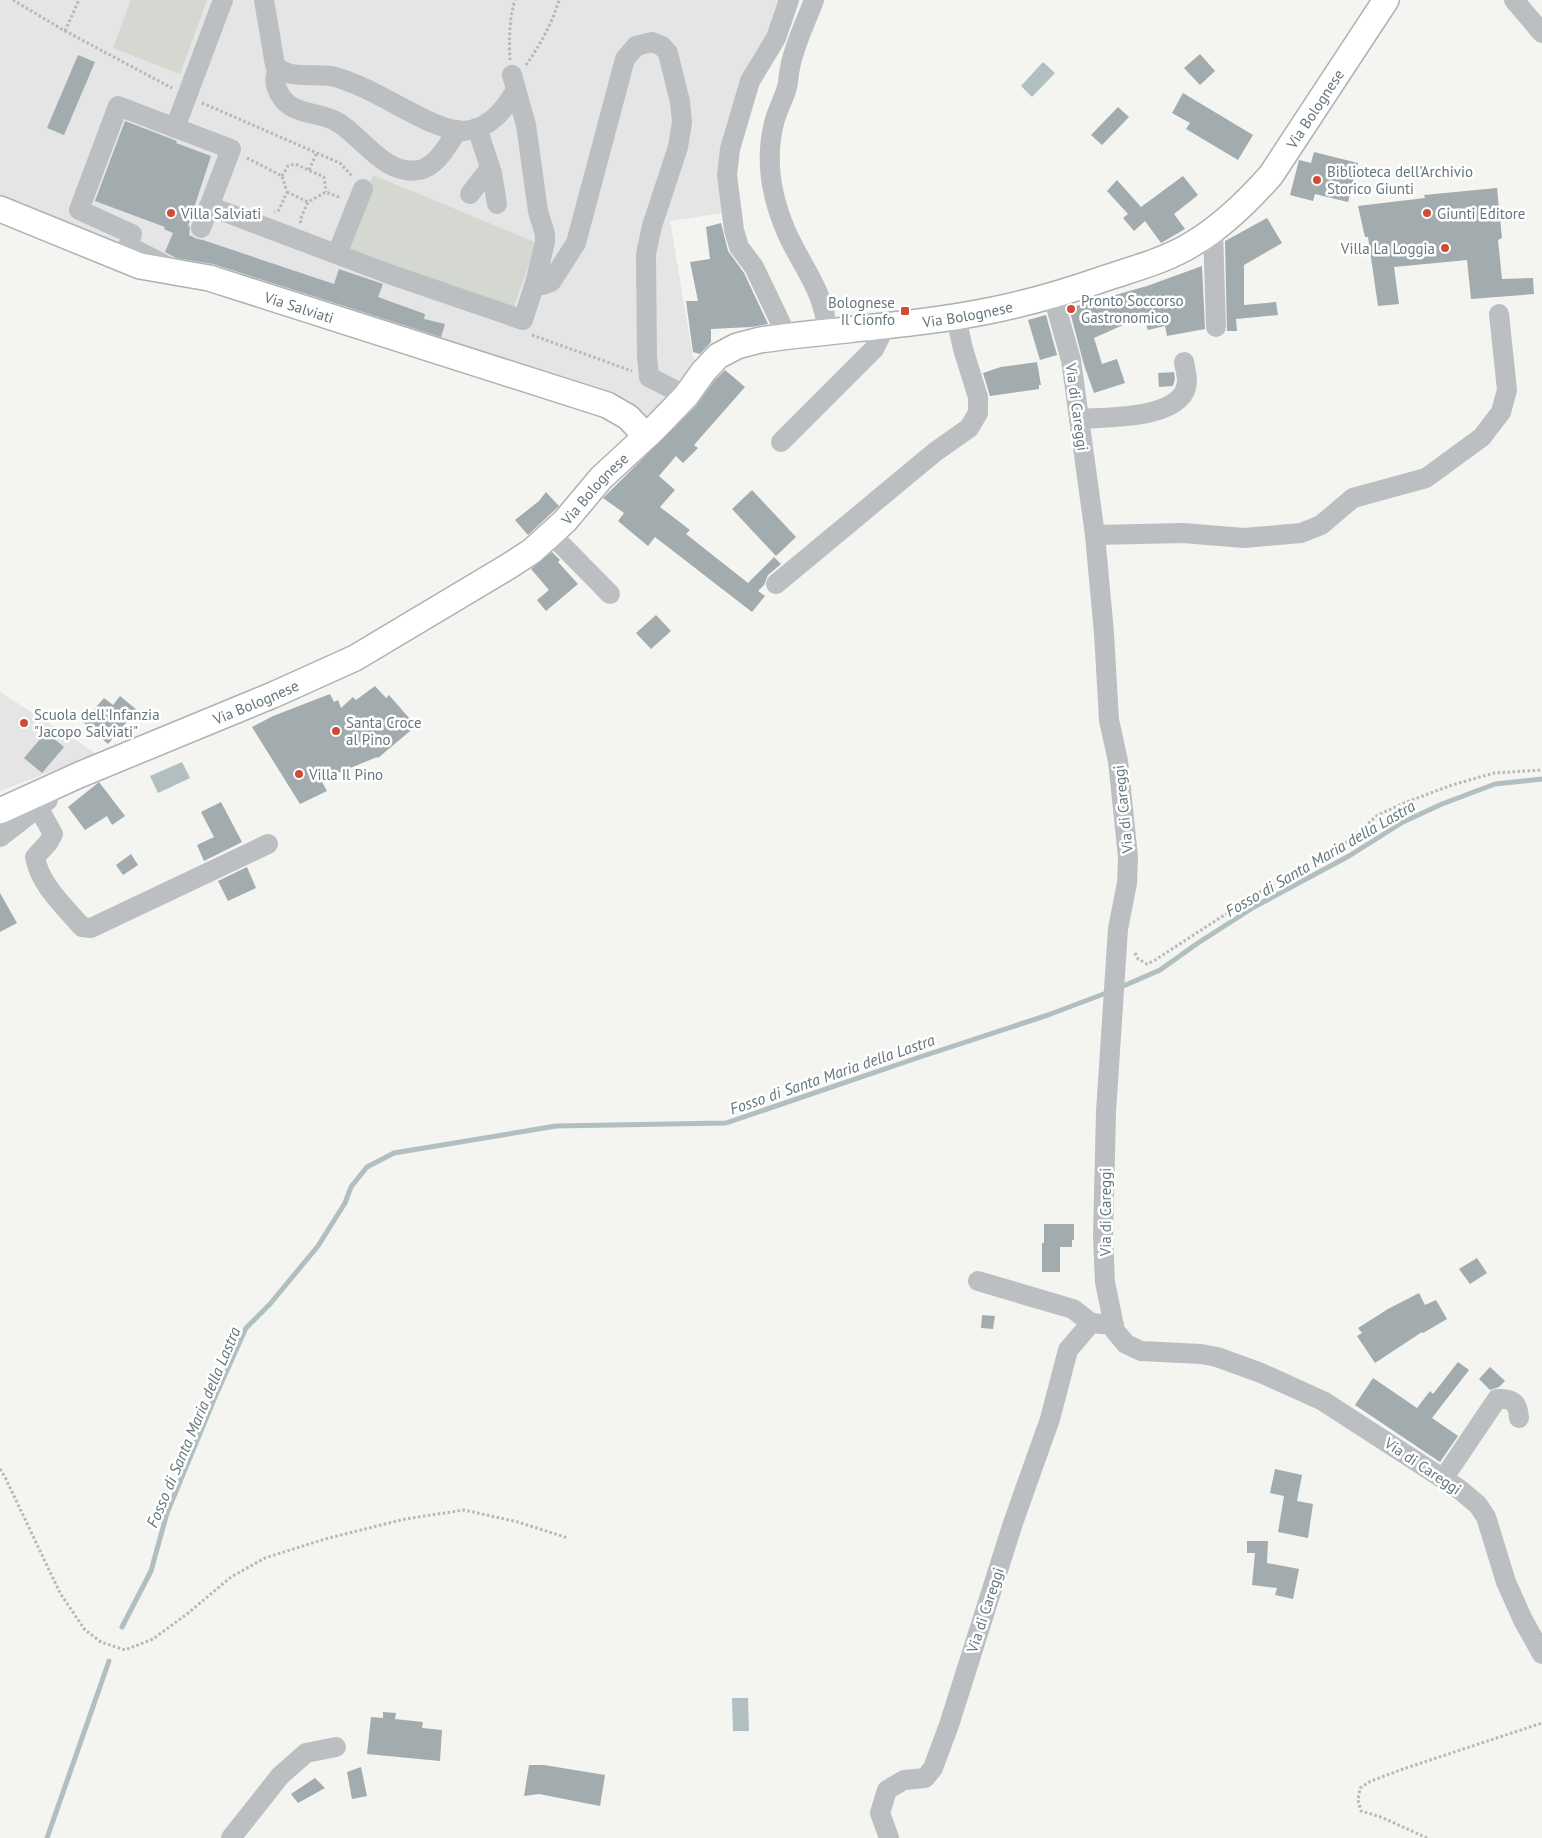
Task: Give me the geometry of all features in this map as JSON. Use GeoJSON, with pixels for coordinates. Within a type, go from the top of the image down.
{"type":"FeatureCollection","features":[{"type":"Feature","properties":{"kind":"main road","name":"Via Bolognese"},"geometry":{"type":"LineString","coordinates":[[79,775],[273,695],[355,658],[532,551],[565,521],[601,478],[686,396],[703,372],[718,356],[737,346],[787,336],[956,317],[993,310],[1054,296],[1162,260],[1194,243],[1248,201],[1271,175],[1386,0]]}},
{"type":"Feature","properties":{"kind":"main road","name":"Via Salviati"},"geometry":{"type":"LineString","coordinates":[[0,209],[140,266],[210,278],[619,410],[628,417],[637,444]]}},
{"type":"Feature","properties":{"kind":"main road"},"geometry":{"type":"LineString","coordinates":[[0,811],[79,775]]}},
{"type":"Feature","properties":{"kind":"street"},"geometry":{"type":"LineString","coordinates":[[175,128],[223,0]]}},
{"type":"Feature","properties":{"kind":"street"},"geometry":{"type":"LineString","coordinates":[[264,0],[275,66],[280,71],[290,74],[331,76],[354,84],[439,125],[467,129]]}},
{"type":"Feature","properties":{"kind":"street"},"geometry":{"type":"LineString","coordinates":[[787,336],[754,267],[739,246],[734,230],[727,175],[730,149],[750,81],[776,38],[789,0]]}},
{"type":"Feature","properties":{"kind":"street"},"geometry":{"type":"LineString","coordinates":[[814,0],[790,67],[787,88],[779,105],[774,123],[768,163],[776,203],[786,232],[815,285],[824,309],[827,332]]}},
{"type":"Feature","properties":{"kind":"street"},"geometry":{"type":"LineString","coordinates":[[1514,0],[1542,33]]}},
{"type":"Feature","properties":{"kind":"street"},"geometry":{"type":"LineString","coordinates":[[536,280],[543,286],[551,282],[576,243],[625,59],[636,46],[652,42],[662,46],[668,53],[680,102],[682,122],[678,147],[652,226],[646,254],[647,356],[649,377],[686,396]]}},
{"type":"Feature","properties":{"kind":"street"},"geometry":{"type":"LineString","coordinates":[[280,71],[276,75],[276,85],[283,99],[290,106],[329,118],[340,124],[374,154],[396,167],[418,170],[428,166],[436,161],[467,129],[498,117],[509,117],[526,125]]}},
{"type":"Feature","properties":{"kind":"street"},"geometry":{"type":"LineString","coordinates":[[498,117],[514,82]]}},
{"type":"Feature","properties":{"kind":"street"},"geometry":{"type":"LineString","coordinates":[[209,206],[523,320],[536,280],[545,242],[538,211],[526,125],[514,82]]}},
{"type":"Feature","properties":{"kind":"street"},"geometry":{"type":"LineString","coordinates":[[175,271],[128,246],[135,226],[79,210],[118,106],[231,149],[201,228]]}},
{"type":"Feature","properties":{"kind":"street"},"geometry":{"type":"LineString","coordinates":[[467,129],[490,168],[497,204]]}},
{"type":"Feature","properties":{"kind":"street"},"geometry":{"type":"LineString","coordinates":[[470,194],[490,168]]}},
{"type":"Feature","properties":{"kind":"street"},"geometry":{"type":"LineString","coordinates":[[337,254],[360,197]]}},
{"type":"Feature","properties":{"kind":"street"},"geometry":{"type":"LineString","coordinates":[[1213,230],[1216,326]]}},
{"type":"Feature","properties":{"kind":"street","name":"Via di Careggi"},"geometry":{"type":"LineString","coordinates":[[1054,296],[1072,360],[1095,535],[1104,633],[1109,720],[1119,768],[1128,857],[1127,883],[1118,929],[1106,1112],[1105,1274],[1109,1306],[1115,1331],[1126,1344],[1141,1351],[1201,1354],[1217,1357],[1261,1373],[1323,1402],[1444,1479],[1478,1505],[1486,1517],[1506,1582],[1523,1620],[1542,1654]]}},
{"type":"Feature","properties":{"kind":"street"},"geometry":{"type":"LineString","coordinates":[[1095,535],[1183,533],[1244,538],[1301,533],[1321,525],[1353,498],[1426,478],[1482,437],[1501,412],[1507,390],[1500,314]]}},
{"type":"Feature","properties":{"kind":"street"},"geometry":{"type":"LineString","coordinates":[[776,584],[935,452],[969,428],[978,413],[978,397],[963,349],[956,317]]}},
{"type":"Feature","properties":{"kind":"street"},"geometry":{"type":"LineString","coordinates":[[781,442],[874,349],[886,325]]}},
{"type":"Feature","properties":{"kind":"street"},"geometry":{"type":"LineString","coordinates":[[1079,419],[1139,414],[1161,410],[1173,404],[1183,392],[1187,382],[1184,362]]}},
{"type":"Feature","properties":{"kind":"street"},"geometry":{"type":"LineString","coordinates":[[551,534],[610,594]]}},
{"type":"Feature","properties":{"kind":"street","name":"Via Bolognese"},"geometry":{"type":"LineString","coordinates":[[0,837],[79,775]]}},
{"type":"Feature","properties":{"kind":"street"},"geometry":{"type":"LineString","coordinates":[[38,807],[53,834],[48,843],[35,856],[42,880],[82,927],[91,928],[98,926],[268,844]]}},
{"type":"Feature","properties":{"kind":"street"},"geometry":{"type":"LineString","coordinates":[[978,1281],[1073,1309],[1091,1322],[1114,1325]]}},
{"type":"Feature","properties":{"kind":"street","name":"Via di Careggi"},"geometry":{"type":"LineString","coordinates":[[889,1838],[880,1814],[887,1790],[904,1780],[925,1778],[933,1768],[1013,1523],[1050,1419],[1068,1350],[1091,1322]]}},
{"type":"Feature","properties":{"kind":"street"},"geometry":{"type":"LineString","coordinates":[[1444,1479],[1497,1399],[1507,1398],[1512,1400],[1519,1408],[1519,1418]]}},
{"type":"Feature","properties":{"kind":"street"},"geometry":{"type":"LineString","coordinates":[[231,1838],[280,1776],[306,1753],[336,1748]]}},
{"type":"Feature","properties":{"kind":"path"},"geometry":{"type":"LineString","coordinates":[[12,0],[187,97],[340,163],[360,197]]}},
{"type":"Feature","properties":{"kind":"path"},"geometry":{"type":"LineString","coordinates":[[65,31],[78,0]]}},
{"type":"Feature","properties":{"kind":"path"},"geometry":{"type":"LineString","coordinates":[[514,82],[509,47],[515,0]]}},
{"type":"Feature","properties":{"kind":"path"},"geometry":{"type":"LineString","coordinates":[[514,82],[535,52],[554,17],[559,0]]}},
{"type":"Feature","properties":{"kind":"path"},"geometry":{"type":"LineString","coordinates":[[231,149],[282,176],[287,192],[279,210],[253,222]]}},
{"type":"Feature","properties":{"kind":"path"},"geometry":{"type":"LineString","coordinates":[[309,170],[317,152]]}},
{"type":"Feature","properties":{"kind":"path"},"geometry":{"type":"LineString","coordinates":[[282,176],[288,166],[295,164],[324,177],[326,192]]}},
{"type":"Feature","properties":{"kind":"path"},"geometry":{"type":"LineString","coordinates":[[287,192],[308,202]]}},
{"type":"Feature","properties":{"kind":"path"},"geometry":{"type":"LineString","coordinates":[[306,242],[300,220],[308,202],[326,192],[360,197]]}},
{"type":"Feature","properties":{"kind":"path"},"geometry":{"type":"LineString","coordinates":[[528,334],[649,377]]}},
{"type":"Feature","properties":{"kind":"path"},"geometry":{"type":"LineString","coordinates":[[1132,946],[1138,958],[1147,964],[1155,960],[1266,888],[1335,852],[1378,815],[1404,803],[1452,785],[1494,773],[1542,770]]}},
{"type":"Feature","properties":{"kind":"path"},"geometry":{"type":"LineString","coordinates":[[0,1469],[60,1593],[70,1608],[86,1630],[102,1642],[125,1650],[153,1639],[187,1614],[231,1577],[266,1558],[325,1539],[405,1519],[464,1510],[518,1522],[568,1538]]}},
{"type":"Feature","properties":{"kind":"path"},"geometry":{"type":"LineString","coordinates":[[1427,1838],[1361,1811],[1358,1800],[1360,1788],[1371,1781],[1403,1769],[1542,1724]]}},
{"type":"Feature","properties":{"kind":"shaded area"},"geometry":{"type":"Polygon","coordinates":[[[0,0],[783,0],[722,213],[670,221],[693,357],[700,369],[650,423],[418,334],[164,254],[105,247],[0,196],[0,0]]]}},
{"type":"Feature","properties":{"kind":"shaded area"},"geometry":{"type":"Polygon","coordinates":[[[131,0],[207,0],[180,74],[113,48],[131,0]]]}},
{"type":"Feature","properties":{"kind":"shaded area"},"geometry":{"type":"Polygon","coordinates":[[[1043,62],[1055,73],[1032,97],[1021,86],[1043,62]]]}},
{"type":"Feature","properties":{"kind":"shaded area"},"geometry":{"type":"Polygon","coordinates":[[[373,175],[537,243],[512,311],[345,251],[373,175]]]}},
{"type":"Feature","properties":{"kind":"shaded area","name":"Scuola dell'Infanzia \"Jacopo Salviati\""},"geometry":{"type":"Polygon","coordinates":[[[0,692],[97,754],[0,791],[0,692]]]}},
{"type":"Feature","properties":{"kind":"shaded area"},"geometry":{"type":"Polygon","coordinates":[[[182,762],[190,778],[158,793],[150,776],[182,762]]]}},
{"type":"Feature","properties":{"kind":"shaded area"},"geometry":{"type":"Polygon","coordinates":[[[732,1698],[748,1698],[749,1731],[733,1731],[732,1698]]]}},
{"type":"Feature","properties":{"kind":"building"},"geometry":{"type":"Polygon","coordinates":[[[1200,54],[1215,71],[1200,85],[1184,68],[1200,54]]]}},
{"type":"Feature","properties":{"kind":"building"},"geometry":{"type":"Polygon","coordinates":[[[78,55],[95,62],[64,135],[47,128],[78,55]]]}},
{"type":"Feature","properties":{"kind":"building"},"geometry":{"type":"Polygon","coordinates":[[[1183,93],[1253,135],[1238,160],[1186,129],[1190,123],[1172,113],[1183,93]]]}},
{"type":"Feature","properties":{"kind":"building"},"geometry":{"type":"Polygon","coordinates":[[[1118,107],[1129,117],[1102,145],[1091,135],[1118,107]]]}},
{"type":"Feature","properties":{"kind":"building"},"geometry":{"type":"Polygon","coordinates":[[[125,121],[211,156],[188,226],[190,227],[189,235],[334,284],[339,269],[383,284],[378,297],[425,314],[424,319],[445,324],[441,337],[213,264],[176,258],[165,252],[173,233],[164,229],[165,227],[95,201],[125,121]]]}},
{"type":"Feature","properties":{"kind":"building"},"geometry":{"type":"Polygon","coordinates":[[[1314,152],[1358,163],[1348,202],[1315,194],[1313,201],[1290,195],[1299,160],[1311,163],[1314,152]]]}},
{"type":"Feature","properties":{"kind":"building"},"geometry":{"type":"Polygon","coordinates":[[[1183,176],[1198,195],[1174,214],[1185,229],[1161,243],[1145,221],[1134,231],[1123,218],[1128,214],[1107,191],[1117,180],[1141,207],[1183,176]]]}},
{"type":"Feature","properties":{"kind":"building","name":"Villa La Loggia"},"geometry":{"type":"Polygon","coordinates":[[[1497,188],[1502,238],[1498,240],[1502,279],[1533,278],[1534,294],[1471,299],[1467,260],[1394,267],[1399,304],[1378,306],[1368,237],[1365,237],[1358,206],[1425,198],[1424,195],[1497,188]]]}},
{"type":"Feature","properties":{"kind":"building"},"geometry":{"type":"Polygon","coordinates":[[[1267,218],[1282,243],[1244,265],[1244,305],[1276,302],[1278,315],[1236,319],[1237,331],[1227,331],[1225,241],[1267,218]]]}},
{"type":"Feature","properties":{"kind":"building"},"geometry":{"type":"Polygon","coordinates":[[[721,223],[728,251],[744,273],[768,324],[751,327],[711,329],[711,342],[700,354],[693,352],[686,301],[698,301],[690,262],[710,259],[706,227],[721,223]]]}},
{"type":"Feature","properties":{"kind":"building"},"geometry":{"type":"Polygon","coordinates":[[[1202,266],[1205,329],[1167,336],[1165,326],[1148,330],[1143,316],[1094,338],[1102,364],[1117,359],[1125,383],[1094,393],[1084,365],[1069,308],[1147,286],[1202,266]]]}},
{"type":"Feature","properties":{"kind":"building"},"geometry":{"type":"Polygon","coordinates":[[[1046,315],[1057,355],[1040,360],[1028,320],[1046,315]]]}},
{"type":"Feature","properties":{"kind":"building"},"geometry":{"type":"Polygon","coordinates":[[[1037,362],[1041,385],[1039,385],[1039,389],[990,396],[983,373],[1001,367],[1037,362]]]}},
{"type":"Feature","properties":{"kind":"building"},"geometry":{"type":"Polygon","coordinates":[[[725,370],[745,387],[694,445],[698,448],[683,463],[676,456],[659,476],[675,490],[660,507],[690,530],[686,534],[748,583],[774,557],[781,564],[768,575],[764,585],[758,591],[765,596],[752,612],[655,537],[648,546],[618,521],[624,513],[603,498],[696,406],[714,381],[725,370]]]}},
{"type":"Feature","properties":{"kind":"building"},"geometry":{"type":"Polygon","coordinates":[[[1174,372],[1173,386],[1159,387],[1158,373],[1174,372]]]}},
{"type":"Feature","properties":{"kind":"building"},"geometry":{"type":"Polygon","coordinates":[[[752,490],[796,537],[776,556],[732,509],[752,490]]]}},
{"type":"Feature","properties":{"kind":"building"},"geometry":{"type":"Polygon","coordinates":[[[546,492],[559,506],[528,535],[515,520],[539,501],[546,492]]]}},
{"type":"Feature","properties":{"kind":"building"},"geometry":{"type":"Polygon","coordinates":[[[552,552],[560,560],[558,562],[578,584],[546,611],[537,600],[549,590],[531,569],[552,552]]]}},
{"type":"Feature","properties":{"kind":"building"},"geometry":{"type":"Polygon","coordinates":[[[656,615],[671,631],[651,649],[636,633],[656,615]]]}},
{"type":"Feature","properties":{"kind":"building"},"geometry":{"type":"Polygon","coordinates":[[[375,686],[386,698],[389,695],[416,726],[378,758],[321,780],[327,791],[300,804],[252,727],[273,716],[330,694],[334,702],[338,700],[341,708],[353,697],[356,700],[375,686]]]}},
{"type":"Feature","properties":{"kind":"building"},"geometry":{"type":"Polygon","coordinates":[[[120,696],[137,710],[108,744],[83,722],[104,698],[113,705],[120,696]]]}},
{"type":"Feature","properties":{"kind":"building"},"geometry":{"type":"Polygon","coordinates":[[[46,732],[64,747],[42,773],[24,758],[46,732]]]}},
{"type":"Feature","properties":{"kind":"building"},"geometry":{"type":"Polygon","coordinates":[[[99,782],[125,816],[112,825],[107,816],[85,830],[68,807],[99,782]]]}},
{"type":"Feature","properties":{"kind":"building"},"geometry":{"type":"Polygon","coordinates":[[[221,802],[242,842],[204,861],[197,845],[214,837],[201,812],[221,802]]]}},
{"type":"Feature","properties":{"kind":"building"},"geometry":{"type":"Polygon","coordinates":[[[131,854],[138,865],[123,875],[116,865],[131,854]]]}},
{"type":"Feature","properties":{"kind":"building"},"geometry":{"type":"Polygon","coordinates":[[[247,867],[256,888],[228,901],[218,881],[247,867]]]}},
{"type":"Feature","properties":{"kind":"building"},"geometry":{"type":"Polygon","coordinates":[[[0,893],[17,923],[0,932],[0,893]]]}},
{"type":"Feature","properties":{"kind":"building"},"geometry":{"type":"Polygon","coordinates":[[[1044,1224],[1074,1224],[1072,1247],[1060,1247],[1060,1272],[1042,1272],[1044,1224]]]}},
{"type":"Feature","properties":{"kind":"building"},"geometry":{"type":"Polygon","coordinates":[[[1477,1258],[1487,1273],[1470,1284],[1459,1269],[1477,1258]]]}},
{"type":"Feature","properties":{"kind":"building"},"geometry":{"type":"Polygon","coordinates":[[[1419,1293],[1425,1305],[1436,1300],[1447,1319],[1422,1332],[1375,1363],[1357,1336],[1362,1333],[1358,1328],[1388,1309],[1419,1293]]]}},
{"type":"Feature","properties":{"kind":"building"},"geometry":{"type":"Polygon","coordinates":[[[982,1315],[995,1316],[993,1329],[981,1328],[982,1315]]]}},
{"type":"Feature","properties":{"kind":"building"},"geometry":{"type":"Polygon","coordinates":[[[1458,1362],[1469,1370],[1432,1418],[1458,1436],[1440,1462],[1355,1405],[1373,1378],[1417,1408],[1430,1391],[1433,1394],[1458,1362]]]}},
{"type":"Feature","properties":{"kind":"building"},"geometry":{"type":"Polygon","coordinates":[[[1490,1367],[1505,1381],[1499,1387],[1490,1390],[1479,1379],[1490,1367]]]}},
{"type":"Feature","properties":{"kind":"building"},"geometry":{"type":"Polygon","coordinates":[[[1275,1469],[1302,1475],[1297,1501],[1313,1504],[1308,1538],[1278,1532],[1284,1496],[1270,1493],[1275,1469]]]}},
{"type":"Feature","properties":{"kind":"building"},"geometry":{"type":"Polygon","coordinates":[[[1247,1541],[1268,1541],[1267,1563],[1299,1569],[1293,1599],[1275,1595],[1277,1588],[1252,1585],[1255,1553],[1247,1553],[1247,1541]]]}},
{"type":"Feature","properties":{"kind":"building"},"geometry":{"type":"Polygon","coordinates":[[[383,1712],[396,1713],[395,1719],[423,1722],[422,1728],[442,1730],[440,1761],[367,1754],[371,1717],[383,1718],[383,1712]]]}},
{"type":"Feature","properties":{"kind":"building"},"geometry":{"type":"Polygon","coordinates":[[[529,1765],[544,1765],[605,1775],[600,1806],[539,1794],[524,1796],[529,1765]]]}},
{"type":"Feature","properties":{"kind":"building"},"geometry":{"type":"Polygon","coordinates":[[[361,1767],[367,1796],[352,1799],[347,1772],[361,1767]]]}},
{"type":"Feature","properties":{"kind":"building"},"geometry":{"type":"Polygon","coordinates":[[[315,1778],[325,1788],[298,1803],[291,1794],[315,1778]]]}},
{"type":"Feature","properties":{"kind":"waterway","name":"Fosso di Santa Maria della Lastra"},"geometry":{"type":"LineString","coordinates":[[1121,987],[1160,970],[1254,907],[1349,856],[1403,822],[1442,804],[1495,784],[1542,779]]}},
{"type":"Feature","properties":{"kind":"waterway","name":"Fosso di Santa Maria della Lastra"},"geometry":{"type":"LineString","coordinates":[[122,1627],[151,1571],[167,1513],[246,1328],[270,1304],[318,1246],[345,1203],[351,1187],[367,1167],[394,1153],[556,1126],[726,1123],[1048,1015],[1109,992]]}},
{"type":"Feature","properties":{"kind":"waterway","name":"Fosso di Santa Maria della Lastra"},"geometry":{"type":"LineString","coordinates":[[47,1838],[109,1661]]}},
{"type":"Feature","properties":{"kind":"place","name":"Biblioteca dell'Archivio Storico Giunti"},"geometry":{"type":"Point","coordinates":[1317,180]}},
{"type":"Feature","properties":{"kind":"place","name":"Villa Salviati"},"geometry":{"type":"Point","coordinates":[171,213]}},
{"type":"Feature","properties":{"kind":"place","name":"Giunti Editore"},"geometry":{"type":"Point","coordinates":[1427,213]}},
{"type":"Feature","properties":{"kind":"place","name":"Villa La Loggia"},"geometry":{"type":"Point","coordinates":[1445,248]}},
{"type":"Feature","properties":{"kind":"place","name":"Pronto Soccorso Gastronomico"},"geometry":{"type":"Point","coordinates":[1071,309]}},
{"type":"Feature","properties":{"kind":"place","name":"Bolognese Il Cionfo"},"geometry":{"type":"Point","coordinates":[905,311]}},
{"type":"Feature","properties":{"kind":"place","name":"Scuola dell'Infanzia \"Jacopo Salviati\""},"geometry":{"type":"Point","coordinates":[24,723]}},
{"type":"Feature","properties":{"kind":"place","name":"Santa Croce al Pino"},"geometry":{"type":"Point","coordinates":[336,731]}},
{"type":"Feature","properties":{"kind":"place","name":"Villa Il Pino"},"geometry":{"type":"Point","coordinates":[299,774]}}]}
